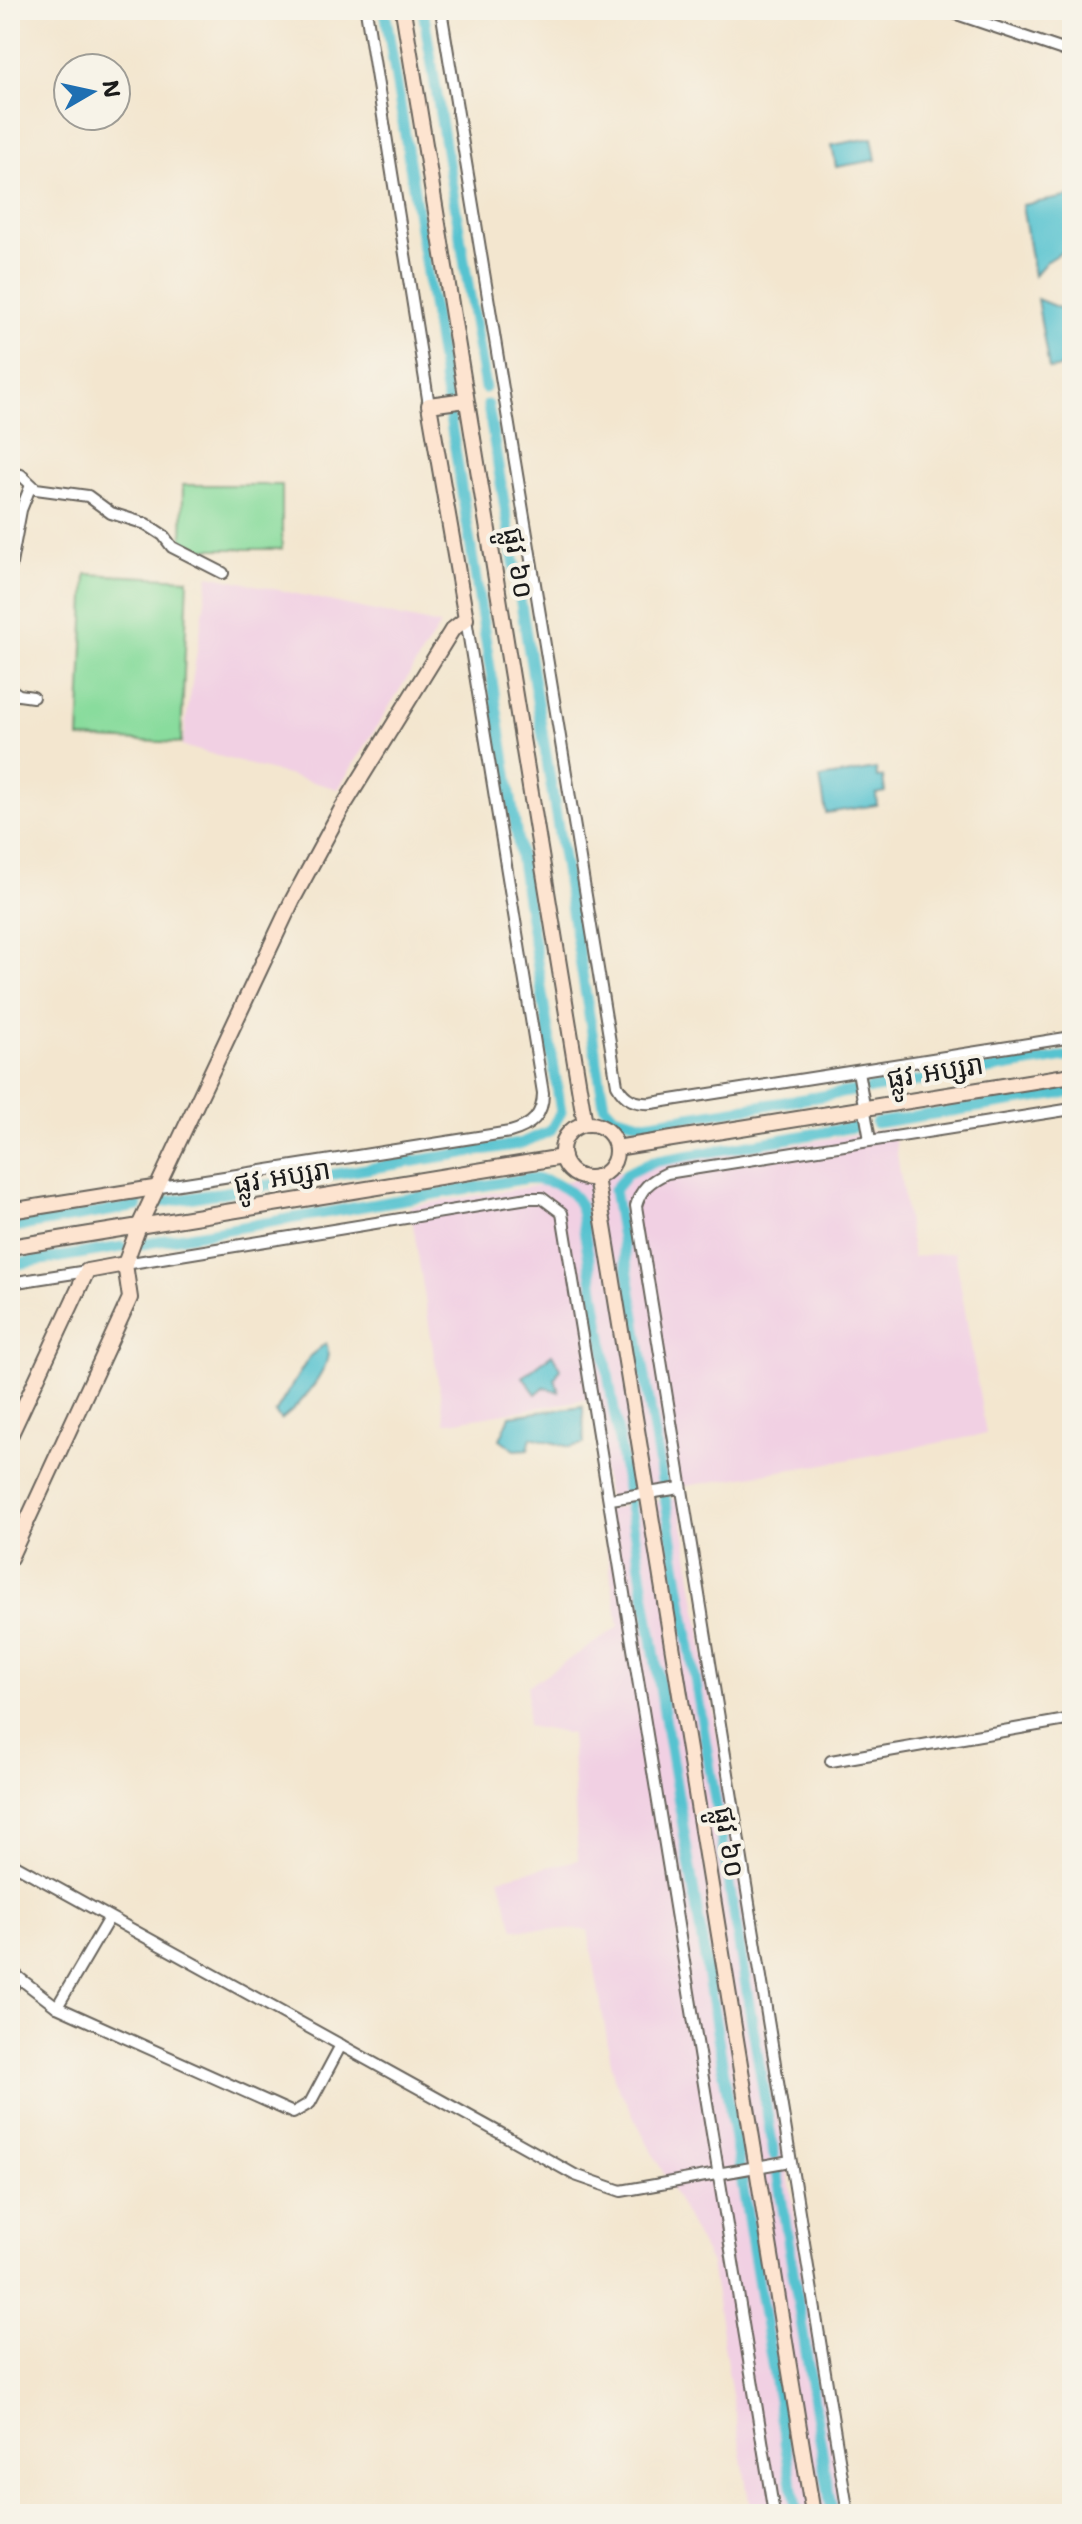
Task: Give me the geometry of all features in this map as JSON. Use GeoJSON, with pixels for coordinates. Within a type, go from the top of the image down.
{"type":"FeatureCollection","features":[{"type":"Feature","properties":{"kind":"main road","name":"ផ្លូវ ៦០"},"geometry":{"type":"LineString","coordinates":[[403,10],[456,401],[585,1124]]}},
{"type":"Feature","properties":{"kind":"main road"},"geometry":{"type":"LineString","coordinates":[[10,1558],[130,1298],[125,1264],[154,1188],[253,979],[341,810],[452,630],[466,619],[429,405],[456,401]]}},
{"type":"Feature","properties":{"kind":"main road","name":"ផ្លូវ អប្សរា"},"geometry":{"type":"LineString","coordinates":[[616,1148],[1072,1075]]}},
{"type":"Feature","properties":{"kind":"main road"},"geometry":{"type":"LineString","coordinates":[[585,1124],[604,1129],[616,1148],[611,1167],[596,1177],[578,1176],[563,1157],[568,1135],[585,1124]]}},
{"type":"Feature","properties":{"kind":"main road","name":"ផ្លូវ អប្សរា"},"geometry":{"type":"LineString","coordinates":[[10,1247],[563,1157]]}},
{"type":"Feature","properties":{"kind":"main road","name":"ផ្លូវ ៦០"},"geometry":{"type":"LineString","coordinates":[[596,1177],[752,2166],[813,2514]]}},
{"type":"Feature","properties":{"kind":"main road"},"geometry":{"type":"LineString","coordinates":[[10,1211],[154,1188]]}},
{"type":"Feature","properties":{"kind":"main road"},"geometry":{"type":"LineString","coordinates":[[10,1436],[87,1271],[125,1264]]}},
{"type":"Feature","properties":{"kind":"street"},"geometry":{"type":"LineString","coordinates":[[366,10],[429,405]]}},
{"type":"Feature","properties":{"kind":"street"},"geometry":{"type":"LineString","coordinates":[[441,10],[617,1085],[638,1104],[652,1103],[1072,1037]]}},
{"type":"Feature","properties":{"kind":"street"},"geometry":{"type":"LineString","coordinates":[[945,10],[1072,53]]}},
{"type":"Feature","properties":{"kind":"street"},"geometry":{"type":"LineString","coordinates":[[10,473],[21,475],[31,485],[88,496],[111,513],[146,524],[163,535],[172,547],[223,573]]}},
{"type":"Feature","properties":{"kind":"street"},"geometry":{"type":"LineString","coordinates":[[10,569],[21,510],[31,485]]}},
{"type":"Feature","properties":{"kind":"street"},"geometry":{"type":"LineString","coordinates":[[154,1188],[510,1132],[537,1118],[543,1107],[543,1093],[466,619]]}},
{"type":"Feature","properties":{"kind":"street"},"geometry":{"type":"LineString","coordinates":[[10,689],[19,695],[33,697]]}},
{"type":"Feature","properties":{"kind":"street"},"geometry":{"type":"LineString","coordinates":[[858,1071],[870,1140]]}},
{"type":"Feature","properties":{"kind":"street"},"geometry":{"type":"LineString","coordinates":[[848,2514],[677,1488],[637,1224],[640,1193],[651,1180],[667,1173],[1072,1109]]}},
{"type":"Feature","properties":{"kind":"street"},"geometry":{"type":"LineString","coordinates":[[125,1264],[542,1198],[562,1213],[614,1499],[774,2514]]}},
{"type":"Feature","properties":{"kind":"street"},"geometry":{"type":"LineString","coordinates":[[10,1283],[87,1271]]}},
{"type":"Feature","properties":{"kind":"street"},"geometry":{"type":"LineString","coordinates":[[614,1499],[677,1488]]}},
{"type":"Feature","properties":{"kind":"street"},"geometry":{"type":"LineString","coordinates":[[831,1761],[1072,1719]]}},
{"type":"Feature","properties":{"kind":"street"},"geometry":{"type":"LineString","coordinates":[[10,1862],[575,2175],[608,2189],[634,2191],[790,2161]]}},
{"type":"Feature","properties":{"kind":"street"},"geometry":{"type":"LineString","coordinates":[[57,2007],[109,1918]]}},
{"type":"Feature","properties":{"kind":"street"},"geometry":{"type":"LineString","coordinates":[[10,1992],[14,1973],[57,2007],[293,2113],[310,2103],[341,2045]]}},
{"type":"Feature","properties":{"kind":"shaded area"},"geometry":{"type":"Polygon","coordinates":[[[209,575],[440,625],[338,789],[182,746],[209,575]]]}},
{"type":"Feature","properties":{"kind":"shaded area"},"geometry":{"type":"Polygon","coordinates":[[[893,1128],[913,1257],[955,1252],[986,1434],[819,1465],[608,1498],[590,1399],[445,1423],[410,1206],[893,1128]]]}},
{"type":"Feature","properties":{"kind":"shaded area"},"geometry":{"type":"Polygon","coordinates":[[[679,1498],[843,2514],[751,2514],[711,2264],[614,2079],[588,1930],[514,1929],[499,1878],[578,1860],[571,1734],[527,1726],[528,1686],[619,1627],[600,1510],[679,1498]]]}},
{"type":"Feature","properties":{"kind":"green space"},"geometry":{"type":"Polygon","coordinates":[[[183,485],[282,485],[282,549],[182,549],[183,485]]]}},
{"type":"Feature","properties":{"kind":"green space"},"geometry":{"type":"Polygon","coordinates":[[[86,574],[188,579],[181,743],[79,738],[86,574]]]}},
{"type":"Feature","properties":{"kind":"water"},"geometry":{"type":"Polygon","coordinates":[[[872,138],[876,160],[836,167],[832,145],[872,138]]]}},
{"type":"Feature","properties":{"kind":"water"},"geometry":{"type":"Polygon","coordinates":[[[1072,196],[1072,245],[1047,261],[1034,276],[1022,205],[1072,196]]]}},
{"type":"Feature","properties":{"kind":"water"},"geometry":{"type":"Polygon","coordinates":[[[1037,299],[1072,313],[1072,366],[1049,369],[1037,299]]]}},
{"type":"Feature","properties":{"kind":"water"},"geometry":{"type":"Polygon","coordinates":[[[876,769],[877,778],[883,777],[885,792],[876,794],[877,805],[826,813],[820,778],[876,769]]]}},
{"type":"Feature","properties":{"kind":"water"},"geometry":{"type":"Polygon","coordinates":[[[326,1343],[328,1352],[321,1374],[306,1396],[281,1420],[275,1413],[310,1356],[326,1343]]]}},
{"type":"Feature","properties":{"kind":"water"},"geometry":{"type":"Polygon","coordinates":[[[552,1354],[560,1368],[555,1379],[559,1392],[544,1387],[536,1394],[523,1377],[552,1354]]]}},
{"type":"Feature","properties":{"kind":"water"},"geometry":{"type":"Polygon","coordinates":[[[583,1406],[584,1444],[570,1447],[531,1437],[528,1449],[515,1450],[500,1439],[510,1416],[583,1406]]]}},
{"type":"Feature","properties":{"kind":"waterway"},"geometry":{"type":"LineString","coordinates":[[164,1202],[519,1144],[550,1131],[561,1112],[385,10]]}},
{"type":"Feature","properties":{"kind":"waterway"},"geometry":{"type":"LineString","coordinates":[[423,10],[485,388]]}},
{"type":"Feature","properties":{"kind":"waterway"},"geometry":{"type":"LineString","coordinates":[[488,405],[604,1105],[614,1116],[645,1124],[854,1091]]}},
{"type":"Feature","properties":{"kind":"waterway"},"geometry":{"type":"LineString","coordinates":[[870,1089],[1072,1056]]}},
{"type":"Feature","properties":{"kind":"waterway"},"geometry":{"type":"LineString","coordinates":[[876,1123],[1072,1092]]}},
{"type":"Feature","properties":{"kind":"waterway"},"geometry":{"type":"LineString","coordinates":[[774,2155],[614,1190],[628,1173],[652,1162],[859,1126]]}},
{"type":"Feature","properties":{"kind":"waterway"},"geometry":{"type":"LineString","coordinates":[[142,1244],[528,1178],[564,1188],[580,1205],[797,2514]]}},
{"type":"Feature","properties":{"kind":"waterway"},"geometry":{"type":"LineString","coordinates":[[10,1228],[138,1206]]}},
{"type":"Feature","properties":{"kind":"waterway"},"geometry":{"type":"LineString","coordinates":[[10,1265],[122,1247]]}},
{"type":"Feature","properties":{"kind":"waterway"},"geometry":{"type":"LineString","coordinates":[[777,2171],[832,2514]]}}]}
